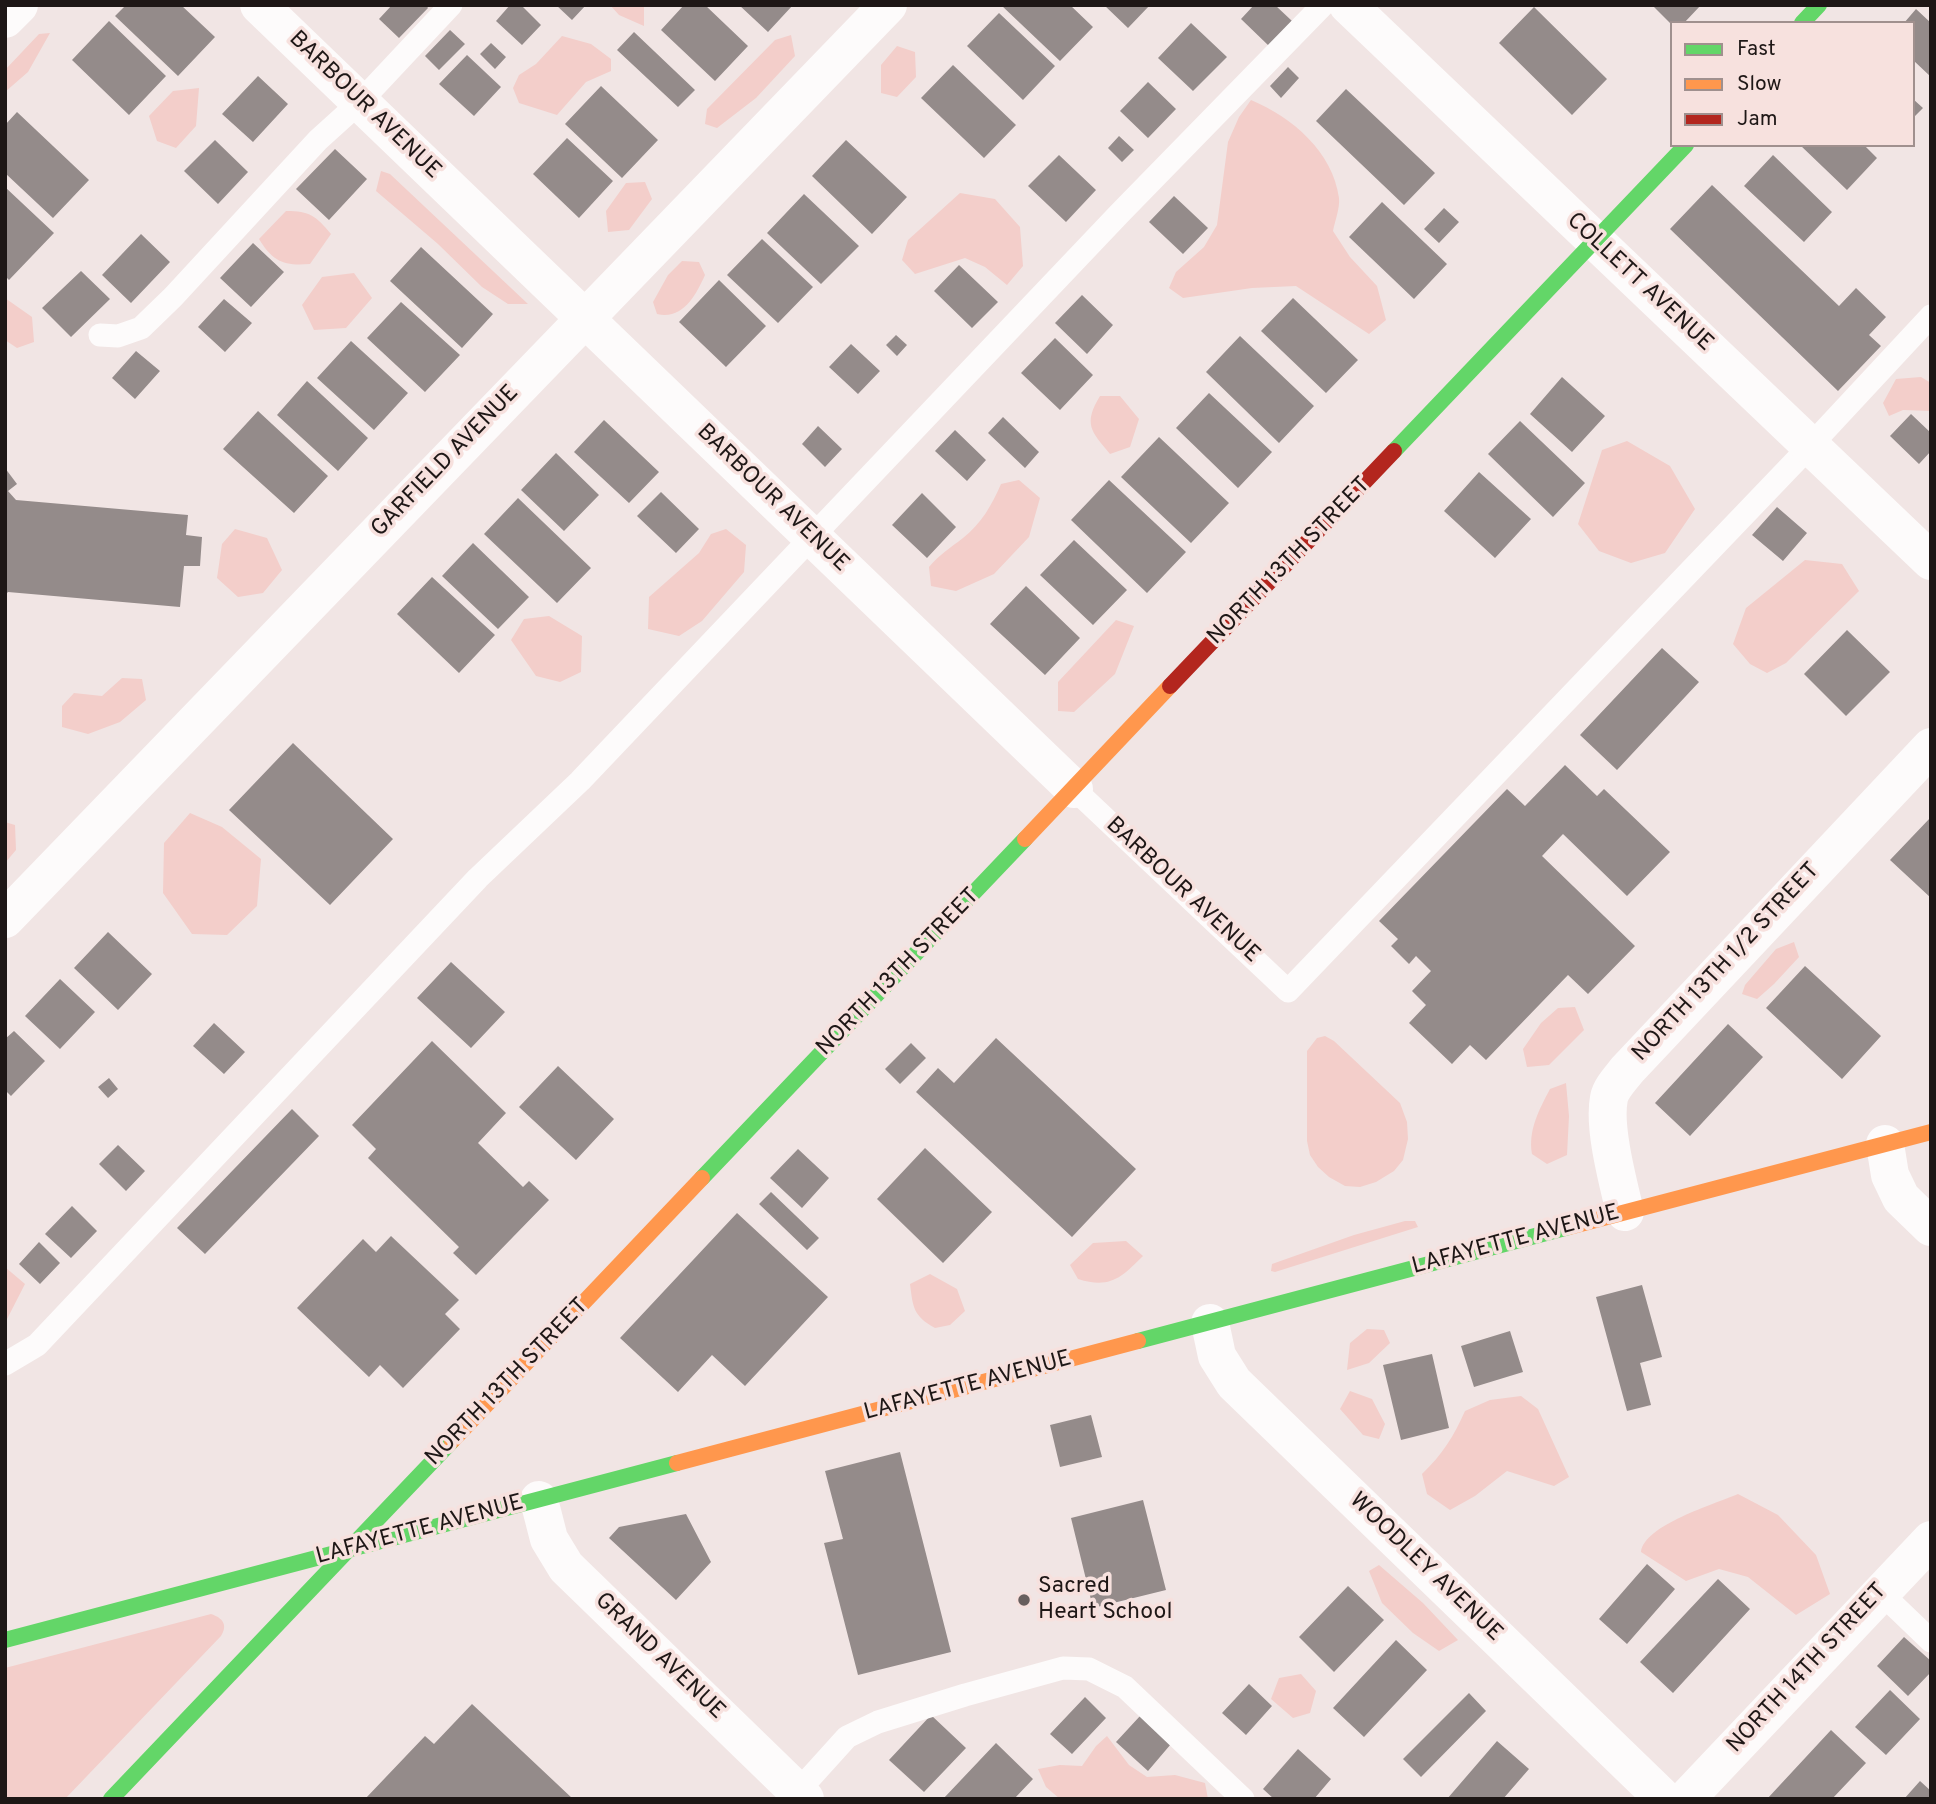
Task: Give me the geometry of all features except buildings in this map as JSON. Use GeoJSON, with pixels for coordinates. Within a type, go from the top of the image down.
{"type":"FeatureCollection","features":[{"type":"Feature","properties":{"kind":"main road"},"geometry":{"type":"LineString","coordinates":[[1804,21],[1819,5]]}},
{"type":"Feature","properties":{"kind":"main road","name":"NORTH 13TH STREET"},"geometry":{"type":"LineString","coordinates":[[111,1799],[1684,147]]}},
{"type":"Feature","properties":{"kind":"main road","name":"LAFAYETTE AVENUE"},"geometry":{"type":"LineString","coordinates":[[5,1640],[1931,1132]]}},
{"type":"Feature","properties":{"kind":"street"},"geometry":{"type":"LineString","coordinates":[[5,19],[19,5]]}},
{"type":"Feature","properties":{"kind":"street","name":"BARBOUR AVENUE"},"geometry":{"type":"LineString","coordinates":[[259,5],[1074,789]]}},
{"type":"Feature","properties":{"kind":"street","name":"GARFIELD AVENUE"},"geometry":{"type":"LineString","coordinates":[[5,919],[888,5]]}},
{"type":"Feature","properties":{"kind":"street","name":"COLLETT AVENUE"},"geometry":{"type":"LineString","coordinates":[[1348,5],[1931,561]]}},
{"type":"Feature","properties":{"kind":"street","name":"NORTH 13TH 1/2 STREET"},"geometry":{"type":"LineString","coordinates":[[1625,1212],[1614,1163],[1609,1096],[1627,1070],[1931,747]]}},
{"type":"Feature","properties":{"kind":"street"},"geometry":{"type":"LineString","coordinates":[[1885,1144],[1891,1175],[1901,1198],[1931,1227]]}},
{"type":"Feature","properties":{"kind":"street","name":"WOODLEY AVENUE"},"geometry":{"type":"LineString","coordinates":[[1210,1322],[1217,1356],[1234,1383],[1664,1799]]}},
{"type":"Feature","properties":{"kind":"street","name":"GRAND AVENUE"},"geometry":{"type":"LineString","coordinates":[[538,1500],[548,1539],[566,1567],[798,1797]]}},
{"type":"Feature","properties":{"kind":"street","name":"NORTH 14TH STREET"},"geometry":{"type":"LineString","coordinates":[[1686,1799],[1931,1540]]}},
{"type":"Feature","properties":{"kind":"lane"},"geometry":{"type":"LineString","coordinates":[[100,335],[118,337],[141,328],[318,140],[359,102],[451,5]]}},
{"type":"Feature","properties":{"kind":"lane"},"geometry":{"type":"LineString","coordinates":[[5,1364],[37,1345],[478,878],[580,781],[811,536],[1323,5]]}},
{"type":"Feature","properties":{"kind":"lane"},"geometry":{"type":"LineString","coordinates":[[1811,445],[1931,316]]}},
{"type":"Feature","properties":{"kind":"lane","name":"BARBOUR AVENUE"},"geometry":{"type":"LineString","coordinates":[[1074,789],[1288,991],[1811,445]]}},
{"type":"Feature","properties":{"kind":"lane"},"geometry":{"type":"LineString","coordinates":[[1881,1593],[1931,1641]]}},
{"type":"Feature","properties":{"kind":"lane"},"geometry":{"type":"LineString","coordinates":[[798,1797],[847,1737],[878,1722],[1063,1668],[1089,1669],[1125,1686],[1243,1799]]}},
{"type":"Feature","properties":{"kind":"shaded area"},"geometry":{"type":"Polygon","coordinates":[[[610,5],[642,5],[644,26],[619,15],[610,5]]]}},
{"type":"Feature","properties":{"kind":"shaded area"},"geometry":{"type":"Polygon","coordinates":[[[50,33],[28,72],[5,92],[5,70],[39,34],[50,33]]]}},
{"type":"Feature","properties":{"kind":"shaded area"},"geometry":{"type":"Polygon","coordinates":[[[791,35],[795,56],[756,98],[717,128],[705,124],[707,109],[775,40],[791,35]]]}},
{"type":"Feature","properties":{"kind":"shaded area"},"geometry":{"type":"Polygon","coordinates":[[[562,36],[591,44],[611,59],[611,71],[586,82],[557,115],[519,103],[513,88],[519,75],[536,64],[562,36]]]}},
{"type":"Feature","properties":{"kind":"shaded area"},"geometry":{"type":"Polygon","coordinates":[[[897,46],[915,52],[916,77],[897,97],[881,93],[881,65],[897,46]]]}},
{"type":"Feature","properties":{"kind":"shaded area"},"geometry":{"type":"Polygon","coordinates":[[[199,88],[196,126],[176,148],[157,141],[149,116],[173,91],[199,88]]]}},
{"type":"Feature","properties":{"kind":"shaded area"},"geometry":{"type":"Polygon","coordinates":[[[1251,100],[1295,126],[1319,151],[1328,166],[1339,198],[1333,231],[1350,257],[1377,286],[1386,320],[1369,334],[1296,286],[1252,288],[1183,298],[1169,288],[1176,272],[1204,247],[1217,225],[1228,142],[1239,117],[1251,100]]]}},
{"type":"Feature","properties":{"kind":"shaded area"},"geometry":{"type":"Polygon","coordinates":[[[381,171],[390,174],[528,304],[508,304],[482,287],[438,244],[376,191],[381,171]]]}},
{"type":"Feature","properties":{"kind":"shaded area"},"geometry":{"type":"Polygon","coordinates":[[[645,182],[652,199],[629,230],[608,232],[606,211],[626,183],[645,182]]]}},
{"type":"Feature","properties":{"kind":"shaded area"},"geometry":{"type":"Polygon","coordinates":[[[960,193],[995,199],[1020,227],[1023,266],[1007,285],[985,267],[965,258],[915,274],[902,260],[908,240],[960,193]]]}},
{"type":"Feature","properties":{"kind":"shaded area"},"geometry":{"type":"Polygon","coordinates":[[[286,211],[312,216],[331,234],[310,264],[280,261],[269,253],[259,239],[286,211]]]}},
{"type":"Feature","properties":{"kind":"shaded area"},"geometry":{"type":"Polygon","coordinates":[[[682,261],[699,262],[705,275],[693,298],[681,310],[666,315],[657,314],[653,302],[668,275],[682,261]]]}},
{"type":"Feature","properties":{"kind":"shaded area"},"geometry":{"type":"Polygon","coordinates":[[[354,273],[372,298],[346,328],[314,330],[302,305],[322,277],[354,273]]]}},
{"type":"Feature","properties":{"kind":"shaded area"},"geometry":{"type":"Polygon","coordinates":[[[5,298],[32,317],[34,342],[17,348],[5,340],[5,298]]]}},
{"type":"Feature","properties":{"kind":"shaded area"},"geometry":{"type":"Polygon","coordinates":[[[1921,377],[1931,383],[1931,411],[1903,410],[1889,416],[1883,403],[1896,379],[1921,377]]]}},
{"type":"Feature","properties":{"kind":"shaded area"},"geometry":{"type":"Polygon","coordinates":[[[1100,396],[1120,396],[1139,419],[1130,447],[1110,454],[1094,433],[1092,414],[1100,396]]]}},
{"type":"Feature","properties":{"kind":"shaded area"},"geometry":{"type":"Polygon","coordinates":[[[1627,441],[1670,466],[1695,509],[1665,553],[1631,563],[1599,551],[1578,524],[1602,450],[1627,441]]]}},
{"type":"Feature","properties":{"kind":"shaded area"},"geometry":{"type":"Polygon","coordinates":[[[1019,480],[1040,498],[1029,537],[994,574],[956,591],[931,586],[929,567],[975,527],[990,507],[1001,484],[1019,480]]]}},
{"type":"Feature","properties":{"kind":"shaded area"},"geometry":{"type":"Polygon","coordinates":[[[235,529],[267,538],[282,570],[263,593],[238,597],[217,578],[222,544],[235,529]]]}},
{"type":"Feature","properties":{"kind":"shaded area"},"geometry":{"type":"Polygon","coordinates":[[[726,529],[746,545],[744,572],[702,621],[679,636],[648,629],[649,597],[699,553],[711,534],[726,529]]]}},
{"type":"Feature","properties":{"kind":"shaded area"},"geometry":{"type":"Polygon","coordinates":[[[1805,560],[1842,564],[1859,591],[1786,663],[1767,673],[1750,664],[1733,644],[1746,608],[1805,560]]]}},
{"type":"Feature","properties":{"kind":"shaded area"},"geometry":{"type":"Polygon","coordinates":[[[549,616],[582,636],[581,672],[560,682],[536,676],[511,640],[524,619],[549,616]]]}},
{"type":"Feature","properties":{"kind":"shaded area"},"geometry":{"type":"Polygon","coordinates":[[[1116,620],[1134,626],[1115,674],[1074,712],[1058,711],[1058,682],[1116,620]]]}},
{"type":"Feature","properties":{"kind":"shaded area"},"geometry":{"type":"Polygon","coordinates":[[[122,678],[142,679],[146,700],[120,722],[88,734],[62,727],[62,706],[74,693],[102,696],[122,678]]]}},
{"type":"Feature","properties":{"kind":"shaded area"},"geometry":{"type":"Polygon","coordinates":[[[190,813],[222,827],[261,859],[257,906],[227,935],[192,934],[163,893],[164,843],[190,813]]]}},
{"type":"Feature","properties":{"kind":"shaded area"},"geometry":{"type":"Polygon","coordinates":[[[5,822],[15,825],[16,850],[5,863],[5,822]]]}},
{"type":"Feature","properties":{"kind":"shaded area"},"geometry":{"type":"Polygon","coordinates":[[[1794,942],[1799,957],[1774,984],[1757,999],[1742,994],[1745,985],[1776,949],[1794,942]]]}},
{"type":"Feature","properties":{"kind":"shaded area"},"geometry":{"type":"Polygon","coordinates":[[[1575,1007],[1584,1030],[1549,1065],[1527,1067],[1523,1049],[1541,1023],[1558,1008],[1575,1007]]]}},
{"type":"Feature","properties":{"kind":"shaded area"},"geometry":{"type":"Polygon","coordinates":[[[1325,1036],[1334,1041],[1400,1103],[1407,1122],[1408,1139],[1403,1160],[1394,1171],[1376,1182],[1360,1187],[1345,1186],[1329,1177],[1310,1155],[1307,1141],[1307,1051],[1317,1038],[1325,1036]]]}},
{"type":"Feature","properties":{"kind":"shaded area"},"geometry":{"type":"Polygon","coordinates":[[[1566,1083],[1569,1116],[1567,1155],[1547,1164],[1532,1154],[1533,1128],[1550,1089],[1566,1083]]]}},
{"type":"Feature","properties":{"kind":"shaded area"},"geometry":{"type":"Polygon","coordinates":[[[1405,1221],[1415,1221],[1418,1227],[1275,1272],[1271,1271],[1272,1264],[1354,1235],[1405,1221]]]}},
{"type":"Feature","properties":{"kind":"shaded area"},"geometry":{"type":"Polygon","coordinates":[[[1126,1241],[1143,1256],[1121,1276],[1099,1283],[1078,1279],[1070,1265],[1093,1243],[1126,1241]]]}},
{"type":"Feature","properties":{"kind":"shaded area"},"geometry":{"type":"Polygon","coordinates":[[[5,1267],[25,1284],[5,1323],[5,1267]]]}},
{"type":"Feature","properties":{"kind":"shaded area"},"geometry":{"type":"Polygon","coordinates":[[[930,1274],[957,1289],[965,1311],[950,1325],[935,1328],[915,1310],[910,1284],[930,1274]]]}},
{"type":"Feature","properties":{"kind":"shaded area"},"geometry":{"type":"Polygon","coordinates":[[[1367,1329],[1384,1330],[1390,1343],[1369,1363],[1347,1370],[1350,1343],[1367,1329]]]}},
{"type":"Feature","properties":{"kind":"shaded area"},"geometry":{"type":"Polygon","coordinates":[[[1350,1391],[1372,1399],[1385,1424],[1379,1439],[1363,1435],[1340,1409],[1350,1391]]]}},
{"type":"Feature","properties":{"kind":"shaded area"},"geometry":{"type":"Polygon","coordinates":[[[1521,1396],[1538,1409],[1569,1477],[1554,1486],[1507,1471],[1475,1496],[1450,1510],[1427,1494],[1422,1474],[1447,1445],[1465,1411],[1490,1400],[1521,1396]]]}},
{"type":"Feature","properties":{"kind":"shaded area"},"geometry":{"type":"Polygon","coordinates":[[[1738,1494],[1778,1515],[1816,1555],[1830,1594],[1796,1615],[1748,1577],[1719,1569],[1686,1581],[1641,1552],[1645,1542],[1667,1524],[1738,1494]]]}},
{"type":"Feature","properties":{"kind":"shaded area"},"geometry":{"type":"Polygon","coordinates":[[[1379,1565],[1423,1603],[1458,1640],[1439,1651],[1413,1633],[1382,1603],[1369,1571],[1379,1565]]]}},
{"type":"Feature","properties":{"kind":"shaded area"},"geometry":{"type":"Polygon","coordinates":[[[211,1614],[223,1622],[221,1636],[65,1799],[5,1799],[5,1668],[211,1614]]]}},
{"type":"Feature","properties":{"kind":"shaded area"},"geometry":{"type":"Polygon","coordinates":[[[1301,1674],[1316,1691],[1310,1713],[1293,1718],[1271,1699],[1279,1678],[1301,1674]]]}},
{"type":"Feature","properties":{"kind":"shaded area"},"geometry":{"type":"Polygon","coordinates":[[[1107,1736],[1129,1765],[1147,1777],[1175,1775],[1205,1783],[1208,1799],[1060,1799],[1046,1787],[1038,1769],[1060,1765],[1082,1766],[1107,1736]]]}},
{"type":"Feature","properties":{"kind":"traffic: fast"},"geometry":{"type":"LineString","coordinates":[[1804,21],[1819,5]]}},
{"type":"Feature","properties":{"kind":"traffic: fast"},"geometry":{"type":"LineString","coordinates":[[1394,451],[1684,147]]}},
{"type":"Feature","properties":{"kind":"traffic: fast"},"geometry":{"type":"LineString","coordinates":[[702,1178],[1025,839]]}},
{"type":"Feature","properties":{"kind":"traffic: fast"},"geometry":{"type":"LineString","coordinates":[[1138,1341],[1569,1227]]}},
{"type":"Feature","properties":{"kind":"traffic: fast"},"geometry":{"type":"LineString","coordinates":[[111,1799],[452,1441]]}},
{"type":"Feature","properties":{"kind":"traffic: fast"},"geometry":{"type":"LineString","coordinates":[[5,1640],[677,1463]]}},
{"type":"Feature","properties":{"kind":"traffic: slow"},"geometry":{"type":"LineString","coordinates":[[1025,839],[1170,686]]}},
{"type":"Feature","properties":{"kind":"traffic: slow"},"geometry":{"type":"LineString","coordinates":[[1569,1227],[1931,1132]]}},
{"type":"Feature","properties":{"kind":"traffic: slow"},"geometry":{"type":"LineString","coordinates":[[452,1441],[702,1178]]}},
{"type":"Feature","properties":{"kind":"traffic: slow"},"geometry":{"type":"LineString","coordinates":[[677,1463],[1138,1341]]}},
{"type":"Feature","properties":{"kind":"traffic: jam"},"geometry":{"type":"LineString","coordinates":[[1170,686],[1394,451]]}},
{"type":"Feature","properties":{"kind":"place","name":"Sacred Heart School"},"geometry":{"type":"Point","coordinates":[1024,1600]}}]}
